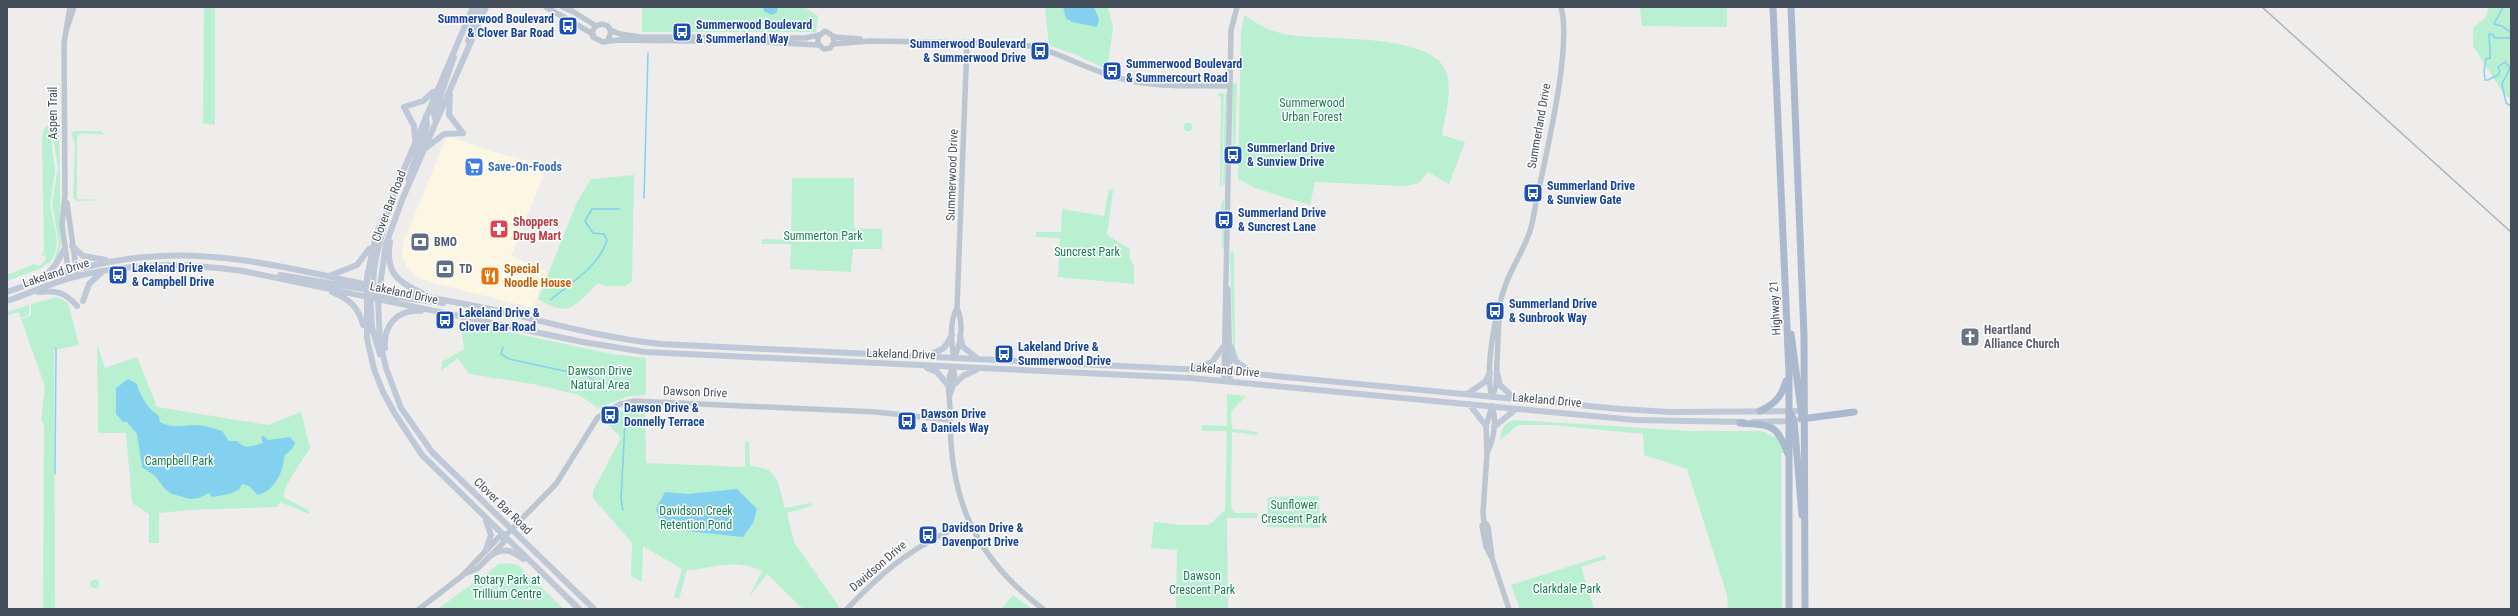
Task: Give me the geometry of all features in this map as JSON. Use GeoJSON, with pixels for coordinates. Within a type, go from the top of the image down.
{"type":"FeatureCollection","features":[{"type":"Feature","properties":{"kind":"main road","name":"Clover Bar Road"},"geometry":{"type":"LineString","coordinates":[[472,7],[392,193],[376,235],[367,338],[374,369],[383,392],[410,439],[422,455],[579,609]]}},
{"type":"Feature","properties":{"kind":"main road"},"geometry":{"type":"LineString","coordinates":[[465,56],[479,7]]}},
{"type":"Feature","properties":{"kind":"main road","name":"Clover Bar Road"},"geometry":{"type":"LineString","coordinates":[[486,7],[402,200],[384,249],[372,292],[386,368],[402,408],[432,452],[594,609]]}},
{"type":"Feature","properties":{"kind":"main road"},"geometry":{"type":"LineString","coordinates":[[477,29],[490,7]]}},
{"type":"Feature","properties":{"kind":"main road"},"geometry":{"type":"LineString","coordinates":[[564,7],[569,9]]}},
{"type":"Feature","properties":{"kind":"main road","name":"Highway 21"},"geometry":{"type":"LineString","coordinates":[[1773,7],[1789,373],[1789,411],[1792,421],[1789,458],[1789,609]]}},
{"type":"Feature","properties":{"kind":"main road"},"geometry":{"type":"LineString","coordinates":[[1791,7],[1804,416],[1806,609]]}},
{"type":"Feature","properties":{"kind":"main road"},"geometry":{"type":"LineString","coordinates":[[436,121],[434,114],[452,65],[456,46]]}},
{"type":"Feature","properties":{"kind":"main road"},"geometry":{"type":"LineString","coordinates":[[415,141],[414,126],[404,107],[429,97],[440,83]]}},
{"type":"Feature","properties":{"kind":"main road"},"geometry":{"type":"LineString","coordinates":[[423,152],[434,140],[444,134],[463,133],[449,115],[448,108],[451,86]]}},
{"type":"Feature","properties":{"kind":"main road"},"geometry":{"type":"LineString","coordinates":[[402,200],[410,170],[427,126],[426,116]]}},
{"type":"Feature","properties":{"kind":"main road"},"geometry":{"type":"LineString","coordinates":[[372,292],[377,256],[392,193]]}},
{"type":"Feature","properties":{"kind":"main road"},"geometry":{"type":"LineString","coordinates":[[392,225],[388,256],[394,275],[400,282],[433,298]]}},
{"type":"Feature","properties":{"kind":"main road"},"geometry":{"type":"LineString","coordinates":[[329,276],[345,271],[362,261],[376,235]]}},
{"type":"Feature","properties":{"kind":"main road"},"geometry":{"type":"LineString","coordinates":[[72,246],[83,256],[109,261]]}},
{"type":"Feature","properties":{"kind":"main road"},"geometry":{"type":"LineString","coordinates":[[44,278],[56,264],[65,248]]}},
{"type":"Feature","properties":{"kind":"main road","name":"Lakeland Drive"},"geometry":{"type":"LineString","coordinates":[[7,292],[44,278],[109,261],[149,256],[216,257],[329,276],[372,292],[438,312],[645,352],[1227,380],[1672,422],[1740,423],[1792,421]]}},
{"type":"Feature","properties":{"kind":"main road","name":"Lakeland Drive"},"geometry":{"type":"LineString","coordinates":[[7,301],[70,278],[104,270],[147,265],[191,265],[260,274],[321,287],[433,298],[608,336],[661,344],[1227,371],[1627,410],[1789,411],[1804,416]]}},
{"type":"Feature","properties":{"kind":"main road"},"geometry":{"type":"LineString","coordinates":[[83,301],[89,284],[104,270]]}},
{"type":"Feature","properties":{"kind":"main road"},"geometry":{"type":"LineString","coordinates":[[260,274],[288,276],[435,303],[468,305]]}},
{"type":"Feature","properties":{"kind":"main road"},"geometry":{"type":"LineString","coordinates":[[321,287],[350,301],[362,319],[367,338]]}},
{"type":"Feature","properties":{"kind":"main road"},"geometry":{"type":"LineString","coordinates":[[30,293],[55,290],[70,298],[77,306]]}},
{"type":"Feature","properties":{"kind":"main road"},"geometry":{"type":"LineString","coordinates":[[386,368],[385,335],[392,321],[400,314],[415,310],[438,312]]}},
{"type":"Feature","properties":{"kind":"main road"},"geometry":{"type":"LineString","coordinates":[[1787,326],[1791,334],[1804,416]]}},
{"type":"Feature","properties":{"kind":"main road"},"geometry":{"type":"LineString","coordinates":[[927,357],[944,348],[952,335]]}},
{"type":"Feature","properties":{"kind":"main road"},"geometry":{"type":"LineString","coordinates":[[960,336],[963,347],[978,359]]}},
{"type":"Feature","properties":{"kind":"main road"},"geometry":{"type":"LineString","coordinates":[[1191,369],[1212,362],[1227,346],[1235,361],[1256,374]]}},
{"type":"Feature","properties":{"kind":"main road"},"geometry":{"type":"LineString","coordinates":[[934,357],[953,367],[978,359]]}},
{"type":"Feature","properties":{"kind":"main road"},"geometry":{"type":"LineString","coordinates":[[931,366],[954,358],[962,363],[979,368]]}},
{"type":"Feature","properties":{"kind":"main road"},"geometry":{"type":"LineString","coordinates":[[919,365],[937,372],[947,384]]}},
{"type":"Feature","properties":{"kind":"main road"},"geometry":{"type":"LineString","coordinates":[[955,384],[963,376],[979,368]]}},
{"type":"Feature","properties":{"kind":"main road"},"geometry":{"type":"LineString","coordinates":[[1466,394],[1485,382],[1490,373]]}},
{"type":"Feature","properties":{"kind":"main road"},"geometry":{"type":"LineString","coordinates":[[1466,394],[1483,399],[1492,406],[1515,399],[1500,385],[1497,373]]}},
{"type":"Feature","properties":{"kind":"main road"},"geometry":{"type":"LineString","coordinates":[[1760,411],[1772,405],[1780,396],[1789,373]]}},
{"type":"Feature","properties":{"kind":"main road"},"geometry":{"type":"LineString","coordinates":[[1486,426],[1469,404],[1492,397],[1500,404],[1516,408]]}},
{"type":"Feature","properties":{"kind":"main road"},"geometry":{"type":"LineString","coordinates":[[1494,426],[1516,408]]}},
{"type":"Feature","properties":{"kind":"main road"},"geometry":{"type":"LineString","coordinates":[[1805,530],[1800,504],[1792,421],[1804,416],[1854,412]]}},
{"type":"Feature","properties":{"kind":"main road"},"geometry":{"type":"LineString","coordinates":[[1740,423],[1770,426],[1778,432],[1789,458]]}},
{"type":"Feature","properties":{"kind":"main road"},"geometry":{"type":"LineString","coordinates":[[484,516],[491,535],[486,550]]}},
{"type":"Feature","properties":{"kind":"main road"},"geometry":{"type":"LineString","coordinates":[[490,556],[502,550],[513,552],[545,576]]}},
{"type":"Feature","properties":{"kind":"street","name":"Aspen Trail"},"geometry":{"type":"LineString","coordinates":[[70,7],[66,24],[63,122],[65,195],[77,276]]}},
{"type":"Feature","properties":{"kind":"street","name":"Aspen Trail"},"geometry":{"type":"LineString","coordinates":[[66,31],[74,7]]}},
{"type":"Feature","properties":{"kind":"street"},"geometry":{"type":"LineString","coordinates":[[546,7],[593,34],[598,42],[608,40],[764,42],[818,45],[826,49],[834,44],[870,41],[1032,45],[1055,52],[1108,75],[1137,82],[1168,86],[1230,86]]}},
{"type":"Feature","properties":{"kind":"street"},"geometry":{"type":"LineString","coordinates":[[1227,380],[1227,346],[1224,310],[1227,278],[1231,30],[1238,7]]}},
{"type":"Feature","properties":{"kind":"street","name":"Summerland Drive"},"geometry":{"type":"LineString","coordinates":[[1492,397],[1489,385],[1494,326],[1507,281],[1530,232],[1543,168],[1561,63],[1564,17],[1561,7]]}},
{"type":"Feature","properties":{"kind":"street"},"geometry":{"type":"LineString","coordinates":[[569,9],[596,26]]}},
{"type":"Feature","properties":{"kind":"street"},"geometry":{"type":"LineString","coordinates":[[596,26],[602,24],[610,30],[620,34],[640,37],[805,38],[819,35],[827,31],[833,36],[870,41]]}},
{"type":"Feature","properties":{"kind":"street"},"geometry":{"type":"LineString","coordinates":[[593,34],[596,26]]}},
{"type":"Feature","properties":{"kind":"street"},"geometry":{"type":"LineString","coordinates":[[608,40],[611,35],[610,30]]}},
{"type":"Feature","properties":{"kind":"street"},"geometry":{"type":"LineString","coordinates":[[818,45],[819,35]]}},
{"type":"Feature","properties":{"kind":"street"},"geometry":{"type":"LineString","coordinates":[[833,36],[834,44]]}},
{"type":"Feature","properties":{"kind":"street","name":"Summerwood Drive"},"geometry":{"type":"LineString","coordinates":[[954,358],[952,335],[954,315],[957,308],[967,43]]}},
{"type":"Feature","properties":{"kind":"street","name":"Aspen Trail"},"geometry":{"type":"LineString","coordinates":[[65,195],[62,225],[70,278]]}},
{"type":"Feature","properties":{"kind":"street","name":"Summerwood Drive"},"geometry":{"type":"LineString","coordinates":[[954,358],[960,336],[961,316],[957,308]]}},
{"type":"Feature","properties":{"kind":"street","name":"Summerland Drive"},"geometry":{"type":"LineString","coordinates":[[1492,397],[1496,386],[1497,373],[1498,315]]}},
{"type":"Feature","properties":{"kind":"street"},"geometry":{"type":"LineString","coordinates":[[953,367],[947,384],[950,395],[950,456],[956,484],[969,522],[979,543],[1005,578],[1043,609]]}},
{"type":"Feature","properties":{"kind":"street"},"geometry":{"type":"LineString","coordinates":[[950,395],[955,384],[953,367]]}},
{"type":"Feature","properties":{"kind":"street","name":"Dawson Drive"},"geometry":{"type":"LineString","coordinates":[[504,537],[556,484],[598,417],[608,410],[629,401],[876,412],[950,420]]}},
{"type":"Feature","properties":{"kind":"street"},"geometry":{"type":"LineString","coordinates":[[1492,406],[1486,426],[1487,453],[1482,501],[1484,522],[1488,526],[1492,558],[1509,609]]}},
{"type":"Feature","properties":{"kind":"street"},"geometry":{"type":"LineString","coordinates":[[1487,453],[1493,440],[1494,426],[1492,406]]}},
{"type":"Feature","properties":{"kind":"street","name":"Davidson Drive"},"geometry":{"type":"LineString","coordinates":[[847,609],[887,570],[909,552],[936,536],[969,522]]}},
{"type":"Feature","properties":{"kind":"street"},"geometry":{"type":"LineString","coordinates":[[419,609],[462,576],[499,537],[504,537],[504,542],[477,569],[462,576]]}},
{"type":"Feature","properties":{"kind":"shaded area"},"geometry":{"type":"Polygon","coordinates":[[[452,137],[487,150],[547,166],[511,256],[546,272],[533,308],[434,283],[417,277],[406,266],[402,253],[404,241],[446,138],[452,137]]]}},
{"type":"Feature","properties":{"kind":"green space"},"geometry":{"type":"Polygon","coordinates":[[[204,7],[215,7],[215,125],[203,123],[204,7]]]}},
{"type":"Feature","properties":{"kind":"green space"},"geometry":{"type":"Polygon","coordinates":[[[642,7],[804,7],[818,16],[816,32],[642,32],[642,7]]]}},
{"type":"Feature","properties":{"kind":"green space"},"geometry":{"type":"Polygon","coordinates":[[[1045,7],[1108,7],[1113,28],[1107,70],[1077,55],[1049,45],[1045,7]]]}},
{"type":"Feature","properties":{"kind":"green space"},"geometry":{"type":"Polygon","coordinates":[[[1640,7],[1727,7],[1727,27],[1642,26],[1640,7]]]}},
{"type":"Feature","properties":{"kind":"green space"},"geometry":{"type":"Polygon","coordinates":[[[2489,7],[2508,7],[2511,9],[2511,99],[2504,94],[2473,46],[2473,28],[2486,17],[2489,7]]]}},
{"type":"Feature","properties":{"kind":"green space","name":"Summerwood Urban Forest"},"geometry":{"type":"Polygon","coordinates":[[[1244,15],[1261,26],[1278,33],[1308,37],[1378,41],[1402,45],[1423,51],[1439,61],[1447,74],[1449,89],[1448,104],[1442,135],[1465,142],[1449,184],[1428,172],[1419,183],[1404,186],[1315,182],[1310,205],[1255,188],[1238,179],[1241,33],[1244,15]]]}},
{"type":"Feature","properties":{"kind":"green space"},"geometry":{"type":"Polygon","coordinates":[[[1237,83],[1235,155],[1233,155],[1232,84],[1237,83]]]}},
{"type":"Feature","properties":{"kind":"green space"},"geometry":{"type":"Polygon","coordinates":[[[1225,92],[1227,94],[1225,182],[1223,186],[1225,92]]]}},
{"type":"Feature","properties":{"kind":"green space"},"geometry":{"type":"Polygon","coordinates":[[[1224,93],[1222,185],[1220,187],[1221,98],[1217,94],[1224,93]]]}},
{"type":"Feature","properties":{"kind":"green space"},"geometry":{"type":"Polygon","coordinates":[[[1188,122],[1193,127],[1188,132],[1183,127],[1188,122]]]}},
{"type":"Feature","properties":{"kind":"green space"},"geometry":{"type":"Polygon","coordinates":[[[53,124],[52,147],[55,170],[50,205],[57,240],[56,250],[52,260],[41,268],[7,281],[7,275],[34,264],[39,266],[46,259],[46,255],[42,256],[44,250],[42,136],[45,127],[53,124]]]}},
{"type":"Feature","properties":{"kind":"green space"},"geometry":{"type":"Polygon","coordinates":[[[59,124],[61,245],[56,262],[54,260],[59,244],[52,205],[58,167],[54,143],[57,125],[59,124]]]}},
{"type":"Feature","properties":{"kind":"green space"},"geometry":{"type":"Polygon","coordinates":[[[75,131],[101,131],[105,135],[82,133],[77,137],[77,199],[104,200],[78,201],[73,198],[75,144],[71,133],[75,131]]]}},
{"type":"Feature","properties":{"kind":"green space"},"geometry":{"type":"Polygon","coordinates":[[[634,175],[632,281],[626,286],[606,286],[598,283],[577,303],[565,309],[549,305],[538,299],[577,202],[591,179],[634,175]]]}},
{"type":"Feature","properties":{"kind":"green space","name":"Summerton Park"},"geometry":{"type":"Polygon","coordinates":[[[792,178],[854,178],[854,228],[882,229],[882,249],[853,249],[851,272],[790,269],[791,244],[762,244],[762,239],[791,240],[792,178]]]}},
{"type":"Feature","properties":{"kind":"green space","name":"Suncrest Park"},"geometry":{"type":"Polygon","coordinates":[[[1109,189],[1113,190],[1107,235],[1130,249],[1129,255],[1134,267],[1134,284],[1058,277],[1060,238],[1036,237],[1036,232],[1061,232],[1062,209],[1104,216],[1109,189]]]}},
{"type":"Feature","properties":{"kind":"green space"},"geometry":{"type":"Polygon","coordinates":[[[1224,199],[1224,247],[1222,250],[1221,204],[1224,199]]]}},
{"type":"Feature","properties":{"kind":"green space"},"geometry":{"type":"Polygon","coordinates":[[[1230,252],[1234,252],[1235,348],[1240,361],[1237,360],[1233,346],[1230,252]]]}},
{"type":"Feature","properties":{"kind":"green space"},"geometry":{"type":"Polygon","coordinates":[[[57,297],[68,303],[79,345],[54,350],[55,609],[43,609],[44,424],[41,420],[45,387],[21,319],[31,315],[31,304],[57,297]]]}},
{"type":"Feature","properties":{"kind":"green space"},"geometry":{"type":"Polygon","coordinates":[[[29,305],[29,314],[21,318],[18,312],[7,316],[7,312],[29,305]]]}},
{"type":"Feature","properties":{"kind":"green space","name":"Dawson Drive Natural Area"},"geometry":{"type":"Polygon","coordinates":[[[460,322],[612,354],[646,358],[646,395],[629,396],[598,408],[579,395],[533,384],[469,374],[458,358],[441,371],[442,362],[464,349],[460,322]]]}},
{"type":"Feature","properties":{"kind":"green space","name":"Campbell Park"},"geometry":{"type":"Polygon","coordinates":[[[97,344],[105,368],[137,357],[157,407],[268,425],[301,412],[310,448],[287,484],[283,497],[308,510],[309,514],[280,502],[277,507],[190,510],[159,513],[159,543],[149,543],[149,514],[132,503],[126,433],[98,433],[97,344]]]}},
{"type":"Feature","properties":{"kind":"green space","name":"Dawson Crescent Park"},"geometry":{"type":"Polygon","coordinates":[[[1227,394],[1246,396],[1231,411],[1232,429],[1258,432],[1257,435],[1232,432],[1231,507],[1235,513],[1258,513],[1257,518],[1227,518],[1228,609],[1176,609],[1177,550],[1151,548],[1154,522],[1181,525],[1209,525],[1225,510],[1227,431],[1201,431],[1202,425],[1227,426],[1227,394]]]}},
{"type":"Feature","properties":{"kind":"green space","name":"Davidson Creek Retention Pond"},"geometry":{"type":"Polygon","coordinates":[[[645,405],[646,463],[745,467],[745,442],[749,441],[750,466],[760,467],[772,473],[776,478],[785,508],[811,503],[812,506],[787,513],[794,542],[839,607],[837,609],[803,609],[767,574],[749,597],[762,571],[751,567],[733,564],[687,570],[679,599],[674,597],[682,569],[643,546],[642,582],[631,576],[632,543],[593,498],[593,491],[621,438],[605,421],[617,412],[645,405]]]}},
{"type":"Feature","properties":{"kind":"green space"},"geometry":{"type":"Polygon","coordinates":[[[1516,420],[1690,431],[1762,431],[1774,437],[1776,435],[1784,453],[1781,453],[1782,609],[1728,609],[1727,595],[1687,469],[1644,455],[1643,434],[1553,425],[1518,425],[1500,441],[1501,433],[1506,424],[1516,420]]]}},
{"type":"Feature","properties":{"kind":"green space","name":"Sunflower Crescent Park"},"geometry":{"type":"Polygon","coordinates":[[[1319,496],[1320,528],[1267,527],[1268,497],[1319,496]]]}},
{"type":"Feature","properties":{"kind":"green space","name":"Clarkdale Park"},"geometry":{"type":"Polygon","coordinates":[[[1605,555],[1606,559],[1581,567],[1594,609],[1520,609],[1511,585],[1605,555]]]}},
{"type":"Feature","properties":{"kind":"green space","name":"Rotary Park at Trillium Centre"},"geometry":{"type":"Polygon","coordinates":[[[507,563],[518,565],[564,609],[438,609],[499,564],[507,563]]]}},
{"type":"Feature","properties":{"kind":"green space"},"geometry":{"type":"Polygon","coordinates":[[[93,580],[97,580],[99,584],[97,588],[93,588],[91,586],[91,582],[93,580]]]}},
{"type":"Feature","properties":{"kind":"green space"},"geometry":{"type":"Polygon","coordinates":[[[1013,595],[1032,609],[1001,609],[1013,595]]]}},
{"type":"Feature","properties":{"kind":"water"},"geometry":{"type":"Polygon","coordinates":[[[762,7],[778,7],[777,12],[772,15],[765,12],[762,7]]]}},
{"type":"Feature","properties":{"kind":"water"},"geometry":{"type":"Polygon","coordinates":[[[1063,7],[1094,7],[1099,19],[1097,27],[1072,22],[1066,18],[1063,7]]]}},
{"type":"Feature","properties":{"kind":"water"},"geometry":{"type":"Polygon","coordinates":[[[128,379],[137,384],[145,402],[151,410],[159,416],[160,422],[165,424],[174,426],[200,425],[210,427],[222,431],[229,441],[237,441],[243,446],[252,446],[263,443],[261,437],[264,436],[268,440],[290,437],[295,443],[292,449],[284,456],[284,462],[277,480],[264,493],[258,495],[249,486],[242,484],[239,490],[229,494],[212,497],[209,493],[199,498],[190,499],[172,494],[165,489],[155,476],[142,467],[137,434],[127,422],[123,422],[116,414],[116,388],[128,379]]]}},
{"type":"Feature","properties":{"kind":"water"},"geometry":{"type":"Polygon","coordinates":[[[737,489],[757,509],[753,523],[743,537],[668,529],[660,521],[656,509],[665,492],[687,494],[737,489]]]}},
{"type":"Feature","properties":{"kind":"waterway"},"geometry":{"type":"LineString","coordinates":[[2503,7],[2494,24],[2502,26],[2511,33]]}},
{"type":"Feature","properties":{"kind":"waterway"},"geometry":{"type":"LineString","coordinates":[[2511,38],[2495,38],[2492,34],[2489,34],[2490,58],[2486,59],[2484,71],[2485,80],[2488,80],[2498,75],[2500,71],[2498,67],[2505,62],[2510,68],[2502,84],[2506,103],[2511,106]]}},
{"type":"Feature","properties":{"kind":"waterway"},"geometry":{"type":"LineString","coordinates":[[644,198],[648,53]]}},
{"type":"Feature","properties":{"kind":"waterway"},"geometry":{"type":"LineString","coordinates":[[550,300],[583,274],[598,258],[603,250],[607,240],[604,234],[593,233],[585,221],[592,209],[619,209]]}},
{"type":"Feature","properties":{"kind":"waterway"},"geometry":{"type":"LineString","coordinates":[[503,347],[501,354],[509,359],[588,376],[606,391]]}},
{"type":"Feature","properties":{"kind":"waterway"},"geometry":{"type":"LineString","coordinates":[[55,474],[56,348]]}},
{"type":"Feature","properties":{"kind":"waterway"},"geometry":{"type":"LineString","coordinates":[[623,510],[621,499],[625,422]]}},
{"type":"Feature","properties":{"kind":"railway"},"geometry":{"type":"LineString","coordinates":[[2262,7],[2511,232]]}},
{"type":"Feature","properties":{"kind":"place","name":"Summerwood Boulevard & Clover Bar Road"},"geometry":{"type":"Point","coordinates":[568,26]}},
{"type":"Feature","properties":{"kind":"place","name":"Summerwood Boulevard & Summerland Way"},"geometry":{"type":"Point","coordinates":[682,32]}},
{"type":"Feature","properties":{"kind":"place","name":"Summerwood Boulevard & Summerwood Drive"},"geometry":{"type":"Point","coordinates":[1040,51]}},
{"type":"Feature","properties":{"kind":"place","name":"Summerwood Boulevard & Summercourt Road"},"geometry":{"type":"Point","coordinates":[1112,71]}},
{"type":"Feature","properties":{"kind":"place","name":"Summerland Drive & Sunview Drive"},"geometry":{"type":"Point","coordinates":[1233,155]}},
{"type":"Feature","properties":{"kind":"place","name":"Save-On-Foods"},"geometry":{"type":"Point","coordinates":[474,167]}},
{"type":"Feature","properties":{"kind":"place","name":"Summerland Drive & Sunview Gate"},"geometry":{"type":"Point","coordinates":[1533,193]}},
{"type":"Feature","properties":{"kind":"place","name":"Summerland Drive & Suncrest Lane"},"geometry":{"type":"Point","coordinates":[1224,220]}},
{"type":"Feature","properties":{"kind":"place","name":"Shoppers Drug Mart"},"geometry":{"type":"Point","coordinates":[499,229]}},
{"type":"Feature","properties":{"kind":"place","name":"BMO"},"geometry":{"type":"Point","coordinates":[420,242]}},
{"type":"Feature","properties":{"kind":"place","name":"TD"},"geometry":{"type":"Point","coordinates":[445,269]}},
{"type":"Feature","properties":{"kind":"place","name":"Lakeland Drive & Campbell Drive"},"geometry":{"type":"Point","coordinates":[118,275]}},
{"type":"Feature","properties":{"kind":"place","name":"Special Noodle House"},"geometry":{"type":"Point","coordinates":[490,276]}},
{"type":"Feature","properties":{"kind":"place","name":"Summerland Drive & Sunbrook Way"},"geometry":{"type":"Point","coordinates":[1495,311]}},
{"type":"Feature","properties":{"kind":"place","name":"Lakeland Drive & Clover Bar Road"},"geometry":{"type":"Point","coordinates":[445,320]}},
{"type":"Feature","properties":{"kind":"place","name":"Heartland Alliance Church"},"geometry":{"type":"Point","coordinates":[1970,337]}},
{"type":"Feature","properties":{"kind":"place","name":"Lakeland Drive & Summerwood Drive"},"geometry":{"type":"Point","coordinates":[1004,354]}},
{"type":"Feature","properties":{"kind":"place","name":"Dawson Drive & Donnelly Terrace"},"geometry":{"type":"Point","coordinates":[610,415]}},
{"type":"Feature","properties":{"kind":"place","name":"Dawson Drive & Daniels Way"},"geometry":{"type":"Point","coordinates":[907,421]}},
{"type":"Feature","properties":{"kind":"place","name":"Davidson Drive & Davenport Drive"},"geometry":{"type":"Point","coordinates":[928,535]}}]}
